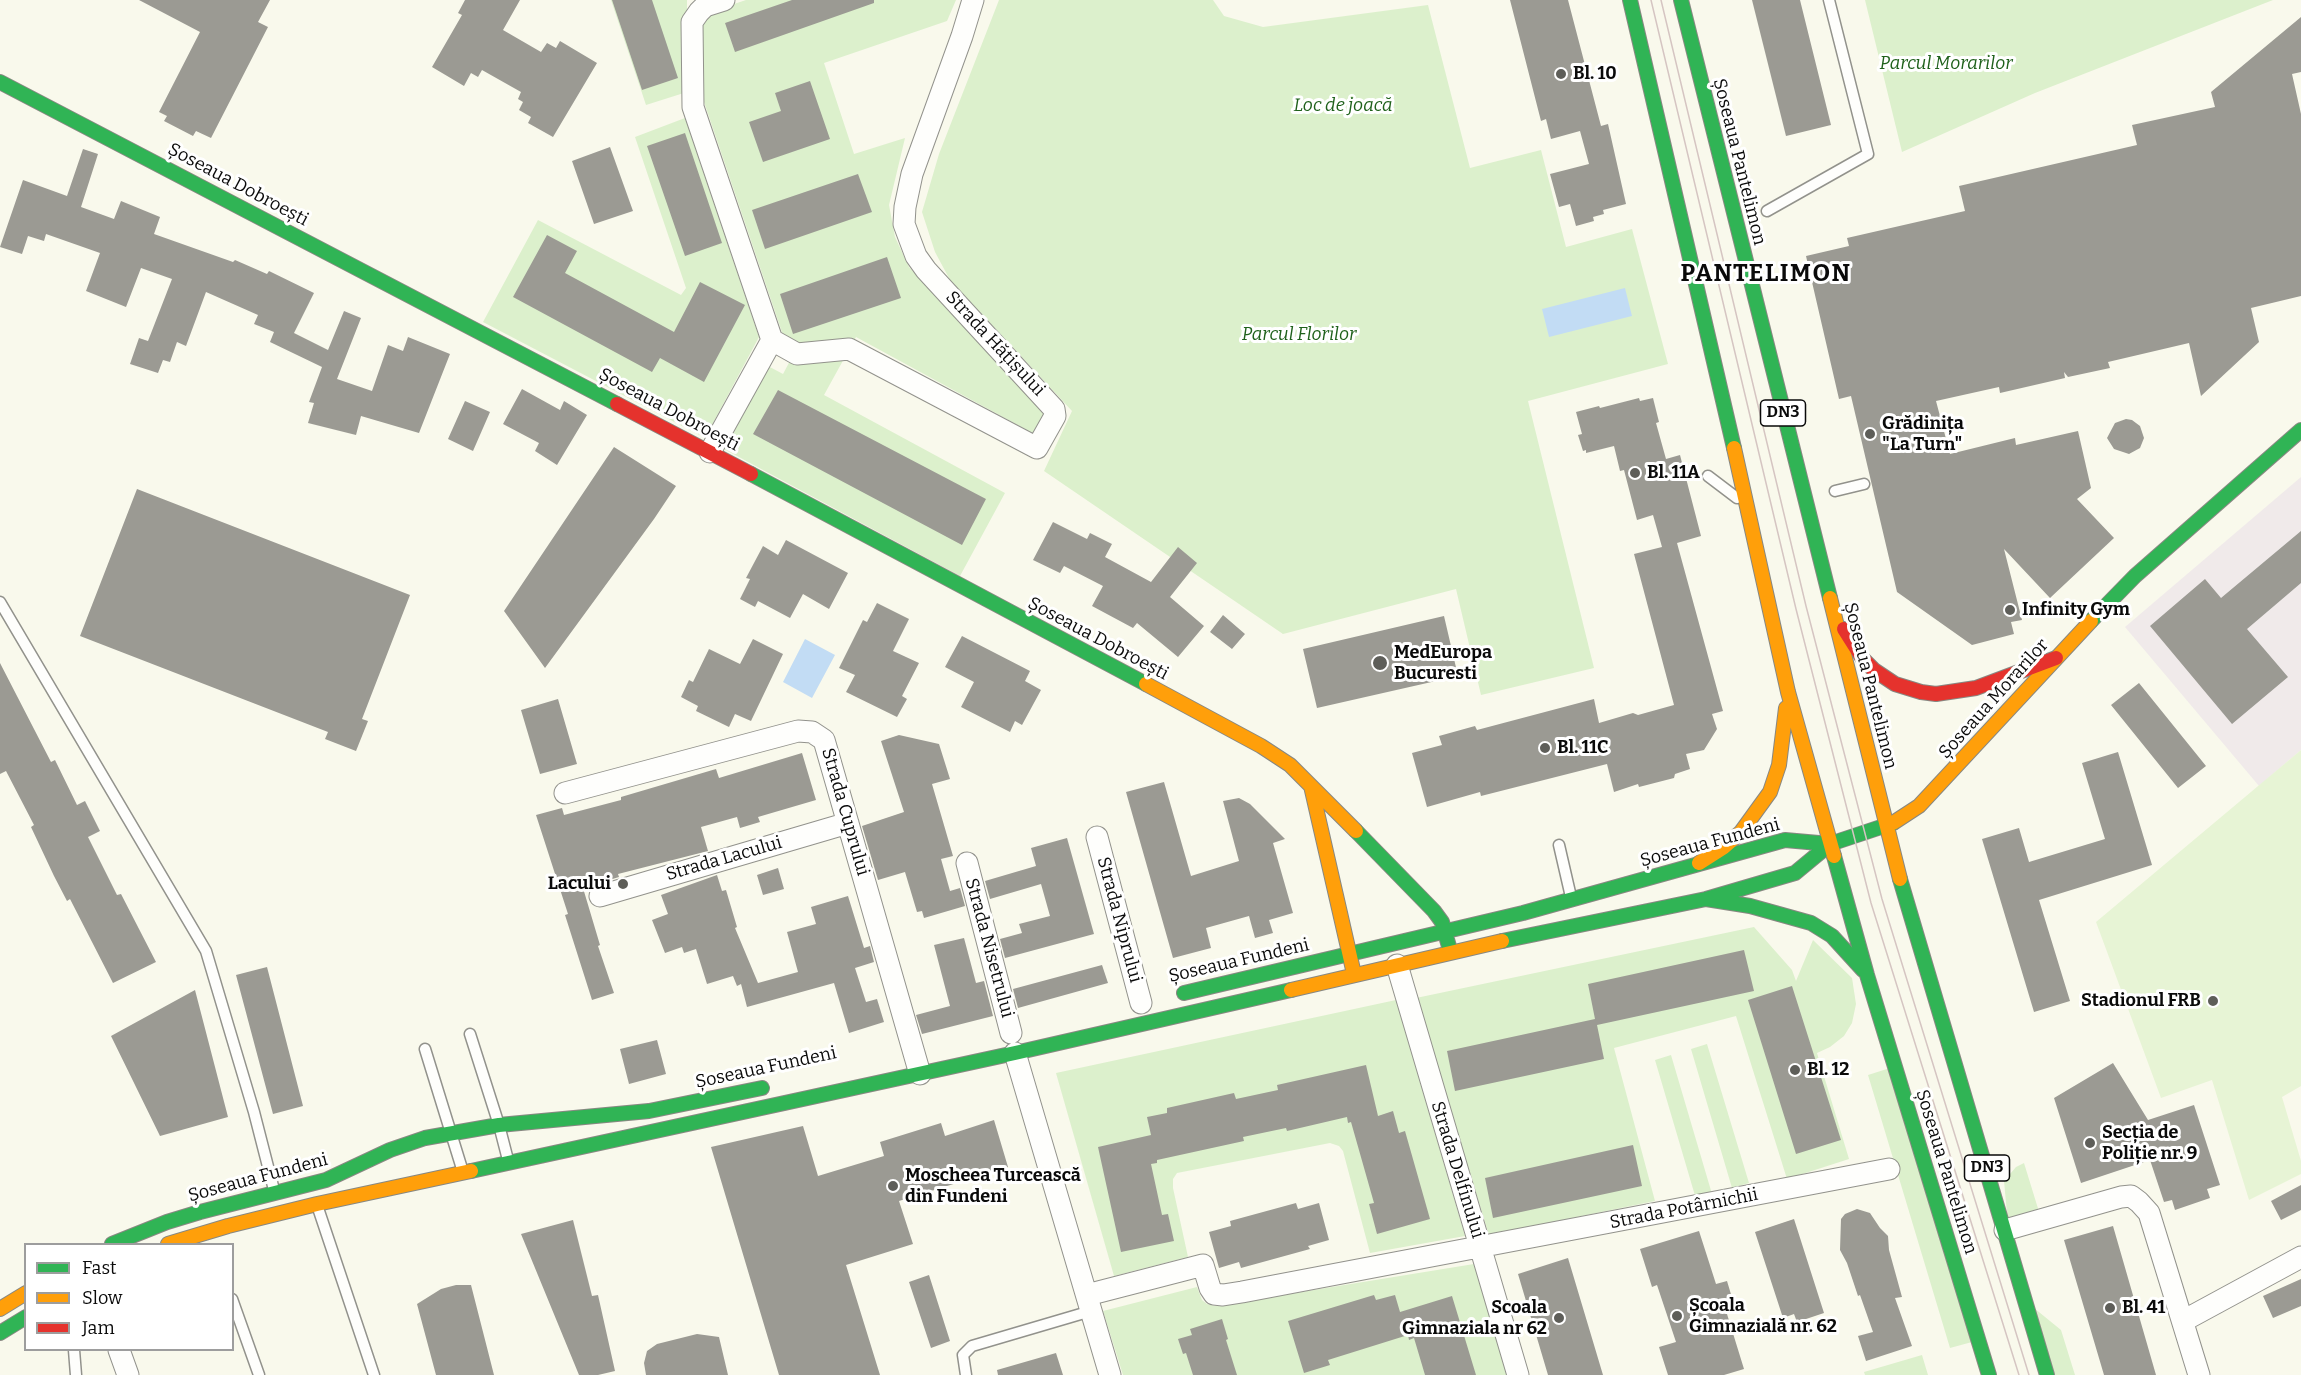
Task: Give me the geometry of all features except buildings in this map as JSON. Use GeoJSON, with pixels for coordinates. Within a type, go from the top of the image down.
{"type":"FeatureCollection","features":[{"type":"Feature","properties":{"kind":"main road","name":"Șoseaua Pantelimon"},"geometry":{"type":"LineString","coordinates":[[1630,0],[1748,507],[1788,692],[1867,975],[1989,1375]]}},
{"type":"Feature","properties":{"kind":"main road","name":"Șoseaua Pantelimon"},"geometry":{"type":"LineString","coordinates":[[1681,0],[1903,892],[2047,1375]]}},
{"type":"Feature","properties":{"kind":"main road","name":"Șoseaua Dobroești"},"geometry":{"type":"LineString","coordinates":[[0,82],[710,452],[1261,746],[1290,765],[1434,911],[1445,931],[1450,953]]}},
{"type":"Feature","properties":{"kind":"main road","name":"Șoseaua Morarilor"},"geometry":{"type":"LineString","coordinates":[[1830,844],[1886,827],[1902,819],[1928,797],[2056,658],[2149,562],[2301,430]]}},
{"type":"Feature","properties":{"kind":"main road"},"geometry":{"type":"LineString","coordinates":[[1833,608],[1853,644],[1874,670],[1895,684],[1921,692],[1945,693],[1976,688],[2056,658]]}},
{"type":"Feature","properties":{"kind":"main road"},"geometry":{"type":"LineString","coordinates":[[1699,863],[1724,847],[1741,832],[1770,792],[1779,765],[1788,692]]}},
{"type":"Feature","properties":{"kind":"main road"},"geometry":{"type":"LineString","coordinates":[[1311,786],[1354,975]]}},
{"type":"Feature","properties":{"kind":"main road","name":"Șoseaua Fundeni"},"geometry":{"type":"LineString","coordinates":[[1175,995],[1571,900],[1785,840],[1830,844]]}},
{"type":"Feature","properties":{"kind":"main road"},"geometry":{"type":"LineString","coordinates":[[180,1243],[211,1238],[317,1204],[509,1164],[917,1059],[1012,1038],[1354,975],[1706,899],[1796,873],[1830,844]]}},
{"type":"Feature","properties":{"kind":"main road"},"geometry":{"type":"LineString","coordinates":[[1706,899],[1750,906],[1811,922],[1832,936],[1867,975]]}},
{"type":"Feature","properties":{"kind":"main road","name":"Șoseaua Fundeni"},"geometry":{"type":"LineString","coordinates":[[117,1243],[167,1222],[326,1180],[398,1146],[451,1132],[499,1125],[642,1112],[777,1085]]}},
{"type":"Feature","properties":{"kind":"main road"},"geometry":{"type":"LineString","coordinates":[[0,1309],[24,1294]]}},
{"type":"Feature","properties":{"kind":"main road"},"geometry":{"type":"LineString","coordinates":[[0,1333],[24,1318]]}},
{"type":"Feature","properties":{"kind":"street"},"geometry":{"type":"LineString","coordinates":[[710,452],[772,340],[693,107],[692,21],[705,6],[724,0]]}},
{"type":"Feature","properties":{"kind":"street","name":"Strada Hățișului"},"geometry":{"type":"LineString","coordinates":[[772,340],[797,354],[849,349],[1037,448],[1055,416],[1054,409],[926,270],[916,256],[904,224],[912,174],[974,0]]}},
{"type":"Feature","properties":{"kind":"street","name":"Strada Cuprului"},"geometry":{"type":"LineString","coordinates":[[565,793],[798,731],[812,732],[824,740],[917,1059]]}},
{"type":"Feature","properties":{"kind":"street","name":"Strada Lacului"},"geometry":{"type":"LineString","coordinates":[[600,896],[848,823]]}},
{"type":"Feature","properties":{"kind":"street","name":"Strada Niprului"},"geometry":{"type":"LineString","coordinates":[[1097,837],[1141,1003]]}},
{"type":"Feature","properties":{"kind":"street","name":"Strada Nisetrului"},"geometry":{"type":"LineString","coordinates":[[967,863],[1012,1038],[1110,1375]]}},
{"type":"Feature","properties":{"kind":"street","name":"Strada Delfinului"},"geometry":{"type":"LineString","coordinates":[[1397,965],[1518,1375]]}},
{"type":"Feature","properties":{"kind":"street","name":"Strada Potârnichii"},"geometry":{"type":"LineString","coordinates":[[1089,1303],[1203,1265],[1214,1294],[1223,1295],[1889,1169]]}},
{"type":"Feature","properties":{"kind":"street"},"geometry":{"type":"LineString","coordinates":[[2005,1230],[2131,1196],[2149,1213],[2199,1375]]}},
{"type":"Feature","properties":{"kind":"street"},"geometry":{"type":"LineString","coordinates":[[2182,1321],[2301,1257]]}},
{"type":"Feature","properties":{"kind":"street"},"geometry":{"type":"LineString","coordinates":[[119,1351],[128,1375]]}},
{"type":"Feature","properties":{"kind":"lane"},"geometry":{"type":"LineString","coordinates":[[1767,211],[1868,154],[1829,0]]}},
{"type":"Feature","properties":{"kind":"lane"},"geometry":{"type":"LineString","coordinates":[[1708,476],[1748,507]]}},
{"type":"Feature","properties":{"kind":"lane"},"geometry":{"type":"LineString","coordinates":[[1835,491],[1863,484]]}},
{"type":"Feature","properties":{"kind":"lane"},"geometry":{"type":"LineString","coordinates":[[0,602],[206,951],[254,1112],[275,1193]]}},
{"type":"Feature","properties":{"kind":"lane"},"geometry":{"type":"LineString","coordinates":[[1559,845],[1571,900]]}},
{"type":"Feature","properties":{"kind":"lane"},"geometry":{"type":"LineString","coordinates":[[471,1034],[509,1164]]}},
{"type":"Feature","properties":{"kind":"lane"},"geometry":{"type":"LineString","coordinates":[[425,1049],[463,1174]]}},
{"type":"Feature","properties":{"kind":"lane"},"geometry":{"type":"LineString","coordinates":[[317,1204],[374,1375]]}},
{"type":"Feature","properties":{"kind":"lane"},"geometry":{"type":"LineString","coordinates":[[966,1375],[963,1355],[966,1349],[1089,1303]]}},
{"type":"Feature","properties":{"kind":"lane"},"geometry":{"type":"LineString","coordinates":[[234,1305],[259,1375]]}},
{"type":"Feature","properties":{"kind":"lane"},"geometry":{"type":"LineString","coordinates":[[74,1351],[76,1375]]}},
{"type":"Feature","properties":{"kind":"shaded area"},"geometry":{"type":"Polygon","coordinates":[[[2301,477],[2301,750],[2259,786],[2125,627],[2301,477]]]}},
{"type":"Feature","properties":{"kind":"green space"},"geometry":{"type":"Polygon","coordinates":[[[611,0],[687,0],[687,92],[646,105],[611,0]]]}},
{"type":"Feature","properties":{"kind":"green space"},"geometry":{"type":"Polygon","coordinates":[[[746,0],[956,0],[947,21],[824,63],[854,154],[905,138],[889,205],[895,237],[909,267],[1048,413],[1036,435],[856,337],[824,395],[1005,493],[960,576],[724,449],[768,366],[783,374],[791,359],[704,102],[702,27],[706,17],[713,11],[746,0]]]}},
{"type":"Feature","properties":{"kind":"green space","name":"Parcul Florilor"},"geometry":{"type":"Polygon","coordinates":[[[999,0],[1213,0],[1224,16],[1263,27],[1428,5],[1470,168],[1541,150],[1566,247],[1632,229],[1668,364],[1528,401],[1594,668],[1481,695],[1456,589],[1283,634],[1044,471],[1072,411],[950,280],[935,252],[922,212],[939,154],[999,0]]]}},
{"type":"Feature","properties":{"kind":"green space","name":"Parcul Morarilor"},"geometry":{"type":"Polygon","coordinates":[[[1865,0],[2273,0],[2035,93],[1902,152],[1865,0]]]}},
{"type":"Feature","properties":{"kind":"green space"},"geometry":{"type":"Polygon","coordinates":[[[685,118],[759,337],[705,438],[483,322],[538,220],[681,295],[686,288],[635,137],[685,118]]]}},
{"type":"Feature","properties":{"kind":"green space","name":"Stadionul FRB"},"geometry":{"type":"Polygon","coordinates":[[[2301,750],[2301,1086],[2282,1097],[2301,1161],[2301,1174],[2249,1200],[2212,1080],[2161,1098],[2096,922],[2301,750]]]}},
{"type":"Feature","properties":{"kind":"green space"},"geometry":{"type":"Polygon","coordinates":[[[1754,927],[1792,970],[1796,981],[1813,940],[1852,978],[1856,1004],[1852,1023],[1844,1036],[1830,1047],[1817,1053],[1849,1159],[1787,1179],[1736,1016],[1614,1048],[1655,1201],[1489,1235],[1416,998],[1754,927]]]}},
{"type":"Feature","properties":{"kind":"green space"},"geometry":{"type":"Polygon","coordinates":[[[1396,1000],[1465,1236],[1370,1253],[1343,1151],[1339,1146],[1330,1143],[1177,1173],[1173,1179],[1173,1188],[1188,1257],[1114,1276],[1056,1073],[1396,1000]]]}},
{"type":"Feature","properties":{"kind":"green space"},"geometry":{"type":"Polygon","coordinates":[[[1707,1044],[1749,1183],[1732,1188],[1691,1049],[1707,1044]]]}},
{"type":"Feature","properties":{"kind":"green space"},"geometry":{"type":"Polygon","coordinates":[[[1671,1055],[1712,1194],[1696,1199],[1655,1060],[1671,1055]]]}},
{"type":"Feature","properties":{"kind":"green space"},"geometry":{"type":"Polygon","coordinates":[[[1890,1068],[1972,1342],[1950,1348],[1868,1075],[1890,1068]]]}},
{"type":"Feature","properties":{"kind":"green space"},"geometry":{"type":"Polygon","coordinates":[[[2024,1163],[2040,1215],[2008,1224],[2004,1181],[2016,1167],[2024,1163]]]}},
{"type":"Feature","properties":{"kind":"green space"},"geometry":{"type":"Polygon","coordinates":[[[1474,1264],[1508,1375],[1123,1375],[1103,1311],[1197,1287],[1202,1300],[1215,1306],[1474,1264]]]}},
{"type":"Feature","properties":{"kind":"green space"},"geometry":{"type":"Polygon","coordinates":[[[2034,1308],[2061,1330],[2075,1375],[2054,1375],[2034,1308]]]}},
{"type":"Feature","properties":{"kind":"green space"},"geometry":{"type":"Polygon","coordinates":[[[1922,1355],[1928,1375],[1865,1375],[1864,1372],[1922,1355]]]}},
{"type":"Feature","properties":{"kind":"water"},"geometry":{"type":"Polygon","coordinates":[[[1625,288],[1632,316],[1549,337],[1542,309],[1625,288]]]}},
{"type":"Feature","properties":{"kind":"water"},"geometry":{"type":"Polygon","coordinates":[[[805,639],[835,655],[812,698],[783,682],[805,639]]]}},
{"type":"Feature","properties":{"kind":"tram line"},"geometry":{"type":"LineString","coordinates":[[1651,0],[1796,609],[1871,903],[2019,1375]]}},
{"type":"Feature","properties":{"kind":"tram line"},"geometry":{"type":"LineString","coordinates":[[1661,0],[1806,606],[1882,899],[2029,1375]]}},
{"type":"Feature","properties":{"kind":"traffic: fast"},"geometry":{"type":"LineString","coordinates":[[1630,0],[1734,448]]}},
{"type":"Feature","properties":{"kind":"traffic: fast"},"geometry":{"type":"LineString","coordinates":[[1681,0],[1830,598]]}},
{"type":"Feature","properties":{"kind":"traffic: fast"},"geometry":{"type":"LineString","coordinates":[[0,82],[617,404]]}},
{"type":"Feature","properties":{"kind":"traffic: fast"},"geometry":{"type":"LineString","coordinates":[[2091,621],[2135,576],[2301,430]]}},
{"type":"Feature","properties":{"kind":"traffic: fast"},"geometry":{"type":"LineString","coordinates":[[751,474],[1146,684]]}},
{"type":"Feature","properties":{"kind":"traffic: fast"},"geometry":{"type":"LineString","coordinates":[[1502,941],[1706,899],[1795,873],[1830,844],[1893,823]]}},
{"type":"Feature","properties":{"kind":"traffic: fast"},"geometry":{"type":"LineString","coordinates":[[1356,831],[1434,911],[1442,922],[1450,950]]}},
{"type":"Feature","properties":{"kind":"traffic: fast"},"geometry":{"type":"LineString","coordinates":[[1184,993],[1523,913],[1785,840],[1830,844]]}},
{"type":"Feature","properties":{"kind":"traffic: fast"},"geometry":{"type":"LineString","coordinates":[[1834,856],[1867,975],[1989,1375]]}},
{"type":"Feature","properties":{"kind":"traffic: fast"},"geometry":{"type":"LineString","coordinates":[[1900,879],[2047,1375]]}},
{"type":"Feature","properties":{"kind":"traffic: fast"},"geometry":{"type":"LineString","coordinates":[[1706,899],[1750,906],[1811,923],[1832,936],[1863,970]]}},
{"type":"Feature","properties":{"kind":"traffic: fast"},"geometry":{"type":"LineString","coordinates":[[471,1171],[1015,1053],[1291,990]]}},
{"type":"Feature","properties":{"kind":"traffic: fast"},"geometry":{"type":"LineString","coordinates":[[114,1243],[167,1222],[200,1212],[326,1180],[390,1150],[425,1138],[499,1125],[649,1111],[762,1088]]}},
{"type":"Feature","properties":{"kind":"traffic: fast"},"geometry":{"type":"LineString","coordinates":[[0,1333],[24,1318]]}},
{"type":"Feature","properties":{"kind":"traffic: slow"},"geometry":{"type":"LineString","coordinates":[[1734,448],[1788,692],[1834,856]]}},
{"type":"Feature","properties":{"kind":"traffic: slow"},"geometry":{"type":"LineString","coordinates":[[1830,598],[1900,879]]}},
{"type":"Feature","properties":{"kind":"traffic: slow"},"geometry":{"type":"LineString","coordinates":[[1893,823],[1919,806],[2091,621]]}},
{"type":"Feature","properties":{"kind":"traffic: slow"},"geometry":{"type":"LineString","coordinates":[[1146,684],[1261,746],[1290,765],[1356,831]]}},
{"type":"Feature","properties":{"kind":"traffic: slow"},"geometry":{"type":"LineString","coordinates":[[1699,863],[1724,847],[1741,832],[1770,792],[1779,765],[1786,708]]}},
{"type":"Feature","properties":{"kind":"traffic: slow"},"geometry":{"type":"LineString","coordinates":[[1311,786],[1354,974]]}},
{"type":"Feature","properties":{"kind":"traffic: slow"},"geometry":{"type":"LineString","coordinates":[[1291,990],[1502,941]]}},
{"type":"Feature","properties":{"kind":"traffic: slow"},"geometry":{"type":"LineString","coordinates":[[171,1243],[317,1204],[471,1171]]}},
{"type":"Feature","properties":{"kind":"traffic: slow"},"geometry":{"type":"LineString","coordinates":[[0,1309],[24,1294]]}},
{"type":"Feature","properties":{"kind":"traffic: jam"},"geometry":{"type":"LineString","coordinates":[[617,404],[751,474]]}},
{"type":"Feature","properties":{"kind":"traffic: jam"},"geometry":{"type":"LineString","coordinates":[[1844,629],[1863,659],[1874,670],[1895,684],[1921,692],[1936,694],[1976,688],[2056,658]]}},
{"type":"Feature","properties":{"kind":"place","name":"Bl. 10"},"geometry":{"type":"Point","coordinates":[1561,74]}},
{"type":"Feature","properties":{"kind":"place","name":"Grădinița \"La Turn\""},"geometry":{"type":"Point","coordinates":[1870,434]}},
{"type":"Feature","properties":{"kind":"place","name":"Bl. 11A"},"geometry":{"type":"Point","coordinates":[1635,473]}},
{"type":"Feature","properties":{"kind":"place","name":"Infinity Gym"},"geometry":{"type":"Point","coordinates":[2010,610]}},
{"type":"Feature","properties":{"kind":"place","name":"MedEuropa Bucuresti"},"geometry":{"type":"Point","coordinates":[1380,663]}},
{"type":"Feature","properties":{"kind":"place","name":"Bl. 11C"},"geometry":{"type":"Point","coordinates":[1545,748]}},
{"type":"Feature","properties":{"kind":"place","name":"Lacului"},"geometry":{"type":"Point","coordinates":[623,884]}},
{"type":"Feature","properties":{"kind":"place","name":"Stadionul FRB"},"geometry":{"type":"Point","coordinates":[2213,1001]}},
{"type":"Feature","properties":{"kind":"place","name":"Bl. 12"},"geometry":{"type":"Point","coordinates":[1795,1070]}},
{"type":"Feature","properties":{"kind":"place","name":"Secția de Poliție nr. 9"},"geometry":{"type":"Point","coordinates":[2090,1143]}},
{"type":"Feature","properties":{"kind":"place","name":"Moscheea Turcească din Fundeni"},"geometry":{"type":"Point","coordinates":[893,1186]}},
{"type":"Feature","properties":{"kind":"place","name":"Bl. 41"},"geometry":{"type":"Point","coordinates":[2110,1308]}},
{"type":"Feature","properties":{"kind":"place","name":"Școala Gimnazială nr. 62"},"geometry":{"type":"Point","coordinates":[1677,1316]}},
{"type":"Feature","properties":{"kind":"place","name":"Scoala Gimnaziala nr 62"},"geometry":{"type":"Point","coordinates":[1559,1318]}},
{"type":"Feature","properties":{"kind":"district","name":"PANTELIMON"},"geometry":{"type":"Point","coordinates":[1766,274]}},
{"type":"Feature","properties":{"kind":"park label","name":"Loc de joacă"},"geometry":{"type":"Point","coordinates":[1343,106]}}]}
